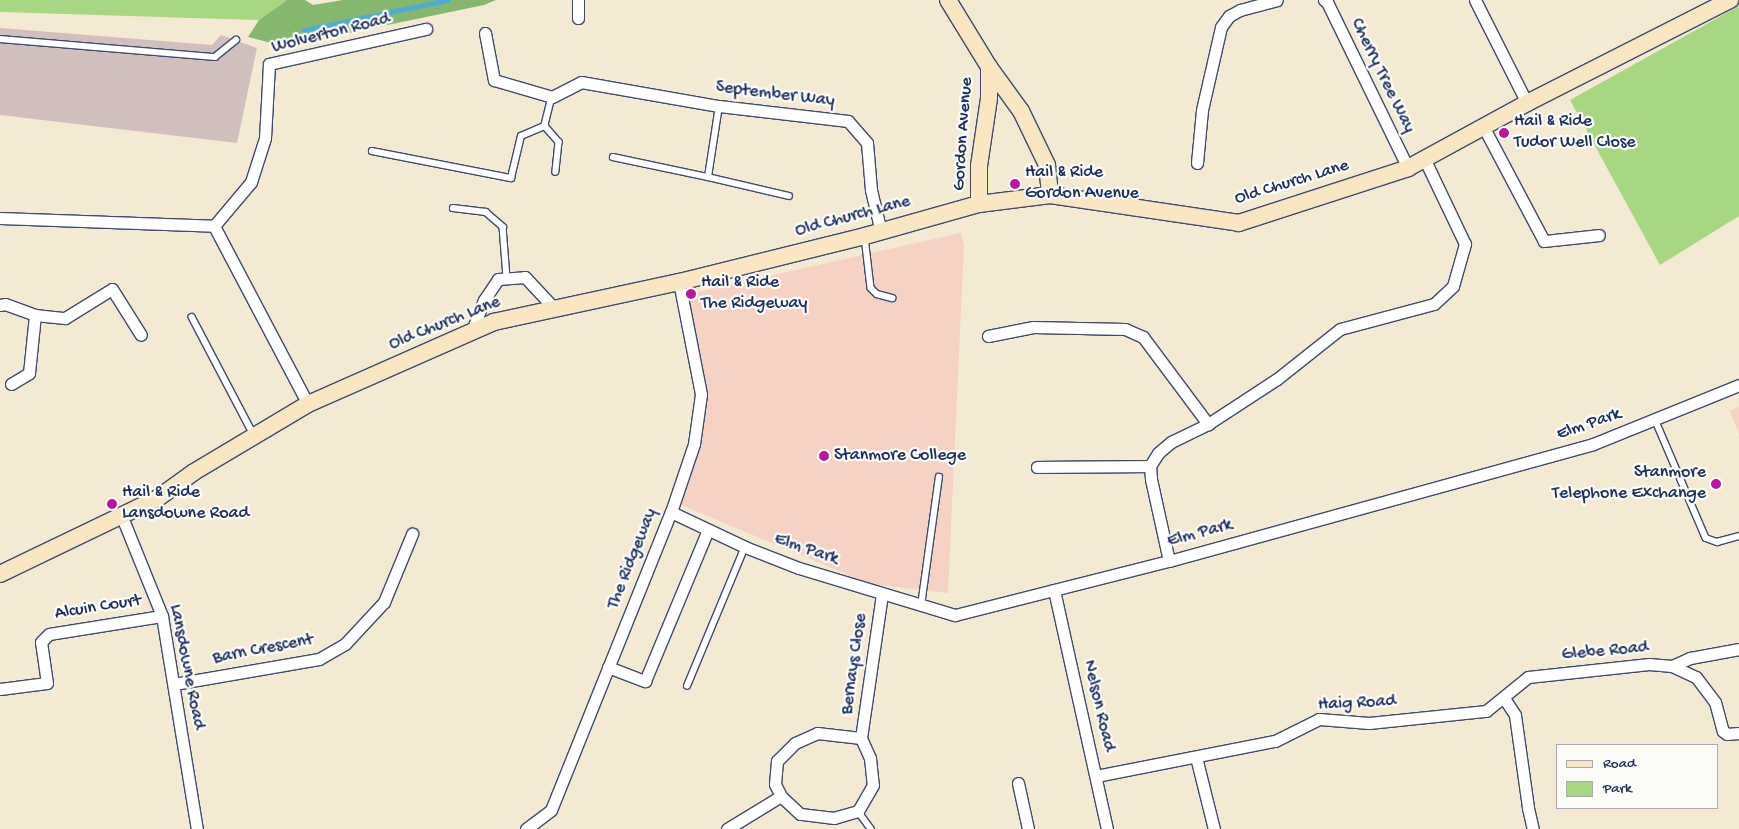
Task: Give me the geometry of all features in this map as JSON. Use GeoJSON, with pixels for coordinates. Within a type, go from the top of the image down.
{"type":"FeatureCollection","features":[{"type":"Feature","properties":{"kind":"street"},"geometry":{"type":"LineString","coordinates":[[578,0],[578,18]]}},
{"type":"Feature","properties":{"kind":"street","name":"Gordon Avenue"},"geometry":{"type":"LineString","coordinates":[[948,0],[989,68],[1021,111],[1047,165],[1050,195]]}},
{"type":"Feature","properties":{"kind":"street"},"geometry":{"type":"LineString","coordinates":[[1197,163],[1202,110],[1221,27],[1228,16],[1240,10],[1278,0]]}},
{"type":"Feature","properties":{"kind":"street","name":"Cherry Tree Way"},"geometry":{"type":"LineString","coordinates":[[1324,0],[1327,2],[1408,168]]}},
{"type":"Feature","properties":{"kind":"street"},"geometry":{"type":"LineString","coordinates":[[1475,0],[1527,103]]}},
{"type":"Feature","properties":{"kind":"street","name":"Old Church Lane"},"geometry":{"type":"LineString","coordinates":[[0,574],[122,517],[158,498],[194,472],[308,404],[494,322],[679,282],[881,232],[979,204],[1050,195],[1239,223],[1408,168],[1527,103],[1730,0]]}},
{"type":"Feature","properties":{"kind":"street","name":"Wolverton Road"},"geometry":{"type":"LineString","coordinates":[[214,226],[250,182],[265,138],[269,64],[426,29]]}},
{"type":"Feature","properties":{"kind":"street"},"geometry":{"type":"LineString","coordinates":[[485,33],[494,80],[552,96]]}},
{"type":"Feature","properties":{"kind":"street","name":"Gordon Avenue"},"geometry":{"type":"LineString","coordinates":[[979,204],[979,166],[989,98],[989,68]]}},
{"type":"Feature","properties":{"kind":"street","name":"September Way"},"geometry":{"type":"LineString","coordinates":[[552,96],[582,82],[719,106],[848,121],[867,143],[872,190],[881,232]]}},
{"type":"Feature","properties":{"kind":"street"},"geometry":{"type":"LineString","coordinates":[[1484,126],[1544,241],[1600,235]]}},
{"type":"Feature","properties":{"kind":"street"},"geometry":{"type":"LineString","coordinates":[[1169,561],[1151,479],[1150,466],[1158,453],[1171,442],[1208,424],[1277,380],[1340,329],[1434,304],[1453,286],[1465,244],[1425,160]]}},
{"type":"Feature","properties":{"kind":"street"},"geometry":{"type":"LineString","coordinates":[[0,218],[214,226],[308,404]]}},
{"type":"Feature","properties":{"kind":"street"},"geometry":{"type":"LineString","coordinates":[[472,331],[484,300],[498,279],[525,277],[554,308]]}},
{"type":"Feature","properties":{"kind":"street","name":"The Ridgeway"},"geometry":{"type":"LineString","coordinates":[[526,829],[551,810],[671,512],[694,444],[701,394],[679,282]]}},
{"type":"Feature","properties":{"kind":"street"},"geometry":{"type":"LineString","coordinates":[[0,305],[5,304],[35,315],[65,318],[112,289],[141,335]]}},
{"type":"Feature","properties":{"kind":"street"},"geometry":{"type":"LineString","coordinates":[[11,384],[29,373],[35,315]]}},
{"type":"Feature","properties":{"kind":"street"},"geometry":{"type":"LineString","coordinates":[[988,336],[1033,327],[1125,329],[1142,337],[1208,424]]}},
{"type":"Feature","properties":{"kind":"street","name":"Elm Park"},"geometry":{"type":"LineString","coordinates":[[671,512],[745,547],[799,568],[955,615],[1169,561],[1593,444],[1739,385]]}},
{"type":"Feature","properties":{"kind":"street"},"geometry":{"type":"LineString","coordinates":[[1037,467],[1150,466]]}},
{"type":"Feature","properties":{"kind":"street","name":"Lansdowne Road"},"geometry":{"type":"LineString","coordinates":[[122,517],[162,616],[197,829]]}},
{"type":"Feature","properties":{"kind":"street"},"geometry":{"type":"LineString","coordinates":[[608,667],[646,681],[708,530]]}},
{"type":"Feature","properties":{"kind":"street","name":"Barn Crescent"},"geometry":{"type":"LineString","coordinates":[[174,684],[319,659],[345,644],[384,602],[412,534]]}},
{"type":"Feature","properties":{"kind":"street","name":"Nelson Road"},"geometry":{"type":"LineString","coordinates":[[1054,590],[1107,829]]}},
{"type":"Feature","properties":{"kind":"street","name":"Bernays Close"},"geometry":{"type":"LineString","coordinates":[[861,738],[882,594]]}},
{"type":"Feature","properties":{"kind":"street","name":"Alcuin Court"},"geometry":{"type":"LineString","coordinates":[[0,688],[46,683],[41,642],[49,634],[162,616]]}},
{"type":"Feature","properties":{"kind":"street"},"geometry":{"type":"LineString","coordinates":[[1672,666],[1690,658],[1739,649]]}},
{"type":"Feature","properties":{"kind":"street","name":"Glebe Road"},"geometry":{"type":"LineString","coordinates":[[1504,698],[1528,677],[1649,664],[1672,666],[1696,677],[1715,702],[1723,731],[1727,734],[1739,733]]}},
{"type":"Feature","properties":{"kind":"street"},"geometry":{"type":"LineString","coordinates":[[1504,698],[1515,715],[1528,808],[1533,829]]}},
{"type":"Feature","properties":{"kind":"street","name":"Haig Road"},"geometry":{"type":"LineString","coordinates":[[1096,776],[1275,741],[1319,719],[1369,723],[1486,711],[1504,698]]}},
{"type":"Feature","properties":{"kind":"street"},"geometry":{"type":"LineString","coordinates":[[817,734],[861,738],[870,758],[873,785],[858,811],[834,818],[800,814],[781,796],[775,784],[777,761],[796,743],[817,734]]}},
{"type":"Feature","properties":{"kind":"street"},"geometry":{"type":"LineString","coordinates":[[1196,757],[1214,829]]}},
{"type":"Feature","properties":{"kind":"street"},"geometry":{"type":"LineString","coordinates":[[1018,784],[1028,829]]}},
{"type":"Feature","properties":{"kind":"street"},"geometry":{"type":"LineString","coordinates":[[727,829],[781,796]]}},
{"type":"Feature","properties":{"kind":"lane"},"geometry":{"type":"LineString","coordinates":[[0,40],[215,57],[236,40]]}},
{"type":"Feature","properties":{"kind":"lane"},"geometry":{"type":"LineString","coordinates":[[545,126],[552,96]]}},
{"type":"Feature","properties":{"kind":"lane"},"geometry":{"type":"LineString","coordinates":[[708,177],[719,106]]}},
{"type":"Feature","properties":{"kind":"lane"},"geometry":{"type":"LineString","coordinates":[[372,151],[511,178],[521,136],[545,126]]}},
{"type":"Feature","properties":{"kind":"lane"},"geometry":{"type":"LineString","coordinates":[[545,126],[559,142],[556,172]]}},
{"type":"Feature","properties":{"kind":"lane"},"geometry":{"type":"LineString","coordinates":[[613,158],[790,196]]}},
{"type":"Feature","properties":{"kind":"lane"},"geometry":{"type":"LineString","coordinates":[[453,208],[486,212],[502,227],[507,278]]}},
{"type":"Feature","properties":{"kind":"lane"},"geometry":{"type":"LineString","coordinates":[[865,236],[871,288],[877,294],[892,298]]}},
{"type":"Feature","properties":{"kind":"lane"},"geometry":{"type":"LineString","coordinates":[[192,318],[255,436]]}},
{"type":"Feature","properties":{"kind":"lane"},"geometry":{"type":"LineString","coordinates":[[1656,419],[1706,538],[1717,542],[1739,536]]}},
{"type":"Feature","properties":{"kind":"lane"},"geometry":{"type":"LineString","coordinates":[[921,606],[939,477]]}},
{"type":"Feature","properties":{"kind":"lane"},"geometry":{"type":"LineString","coordinates":[[687,686],[745,547]]}},
{"type":"Feature","properties":{"kind":"lane"},"geometry":{"type":"LineString","coordinates":[[858,811],[871,829]]}},
{"type":"Feature","properties":{"kind":"shaded area"},"geometry":{"type":"Polygon","coordinates":[[[0,28],[212,45],[221,35],[257,48],[237,143],[0,115],[0,28]]]}},
{"type":"Feature","properties":{"kind":"shaded area","name":"Stanmore College"},"geometry":{"type":"Polygon","coordinates":[[[961,233],[964,245],[948,593],[870,584],[681,505],[706,406],[688,294],[961,233]]]}},
{"type":"Feature","properties":{"kind":"shaded area"},"geometry":{"type":"Polygon","coordinates":[[[1739,407],[1739,435],[1730,411],[1739,407]]]}},
{"type":"Feature","properties":{"kind":"green space"},"geometry":{"type":"Polygon","coordinates":[[[0,0],[287,0],[259,20],[0,12],[0,0]]]}},
{"type":"Feature","properties":{"kind":"green space"},"geometry":{"type":"Polygon","coordinates":[[[287,0],[305,0],[313,5],[343,0],[496,0],[484,5],[320,39],[279,45],[248,37],[259,20],[287,0]]]}},
{"type":"Feature","properties":{"kind":"green space"},"geometry":{"type":"Polygon","coordinates":[[[1739,6],[1739,216],[1660,265],[1570,100],[1739,6]]]}},
{"type":"Feature","properties":{"kind":"waterway"},"geometry":{"type":"LineString","coordinates":[[304,30],[448,0]]}},
{"type":"Feature","properties":{"kind":"place","name":"Hail & Ride Tudor Well Close"},"geometry":{"type":"Point","coordinates":[1504,133]}},
{"type":"Feature","properties":{"kind":"place","name":"Hail & Ride Gordon Avenue"},"geometry":{"type":"Point","coordinates":[1015,184]}},
{"type":"Feature","properties":{"kind":"place","name":"Hail & Ride The Ridgeway"},"geometry":{"type":"Point","coordinates":[691,294]}},
{"type":"Feature","properties":{"kind":"place","name":"Stanmore College"},"geometry":{"type":"Point","coordinates":[824,456]}},
{"type":"Feature","properties":{"kind":"place","name":"Stanmore Telephone Exchange"},"geometry":{"type":"Point","coordinates":[1716,484]}},
{"type":"Feature","properties":{"kind":"place","name":"Hail & Ride Lansdowne Road"},"geometry":{"type":"Point","coordinates":[112,504]}}]}
